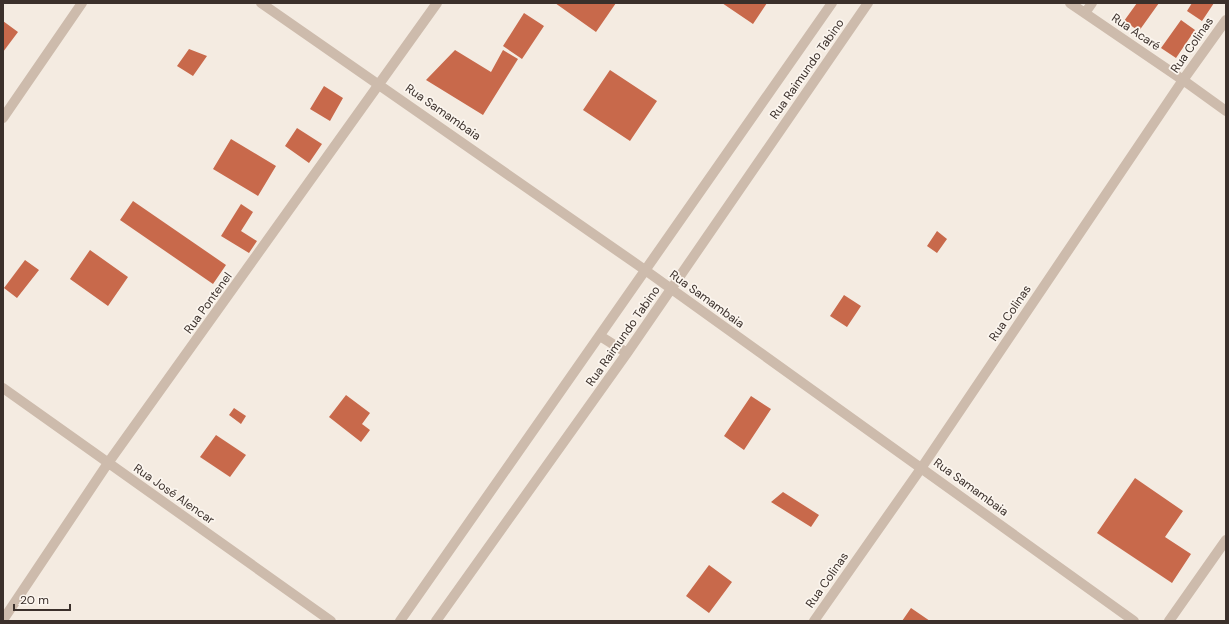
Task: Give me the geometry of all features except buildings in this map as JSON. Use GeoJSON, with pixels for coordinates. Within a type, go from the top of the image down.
{"type":"FeatureCollection","features":[{"type":"Feature","properties":{"kind":"street"},"geometry":{"type":"LineString","coordinates":[[3,118],[82,3]]}},
{"type":"Feature","properties":{"kind":"street","name":"Rua Samambaia"},"geometry":{"type":"LineString","coordinates":[[261,3],[381,84],[645,270],[671,290],[922,467],[1134,621]]}},
{"type":"Feature","properties":{"kind":"street","name":"Rua Pontenel"},"geometry":{"type":"LineString","coordinates":[[3,620],[108,463],[438,3]]}},
{"type":"Feature","properties":{"kind":"street","name":"Rua Raimundo Tabino"},"geometry":{"type":"LineString","coordinates":[[400,621],[832,3]]}},
{"type":"Feature","properties":{"kind":"street","name":"Rua Raimundo Tabino"},"geometry":{"type":"LineString","coordinates":[[436,621],[627,353],[868,3]]}},
{"type":"Feature","properties":{"kind":"street","name":"Rua Acaré"},"geometry":{"type":"LineString","coordinates":[[1070,3],[1226,111]]}},
{"type":"Feature","properties":{"kind":"street"},"geometry":{"type":"LineString","coordinates":[[1085,12],[1092,3]]}},
{"type":"Feature","properties":{"kind":"street","name":"Rua Colinas"},"geometry":{"type":"LineString","coordinates":[[814,621],[922,467],[1183,80],[1226,20]]}},
{"type":"Feature","properties":{"kind":"street"},"geometry":{"type":"LineString","coordinates":[[600,336],[627,353]]}},
{"type":"Feature","properties":{"kind":"street","name":"Rua José Alencar"},"geometry":{"type":"LineString","coordinates":[[3,388],[331,621]]}},
{"type":"Feature","properties":{"kind":"street"},"geometry":{"type":"LineString","coordinates":[[1169,621],[1226,540]]}}]}
